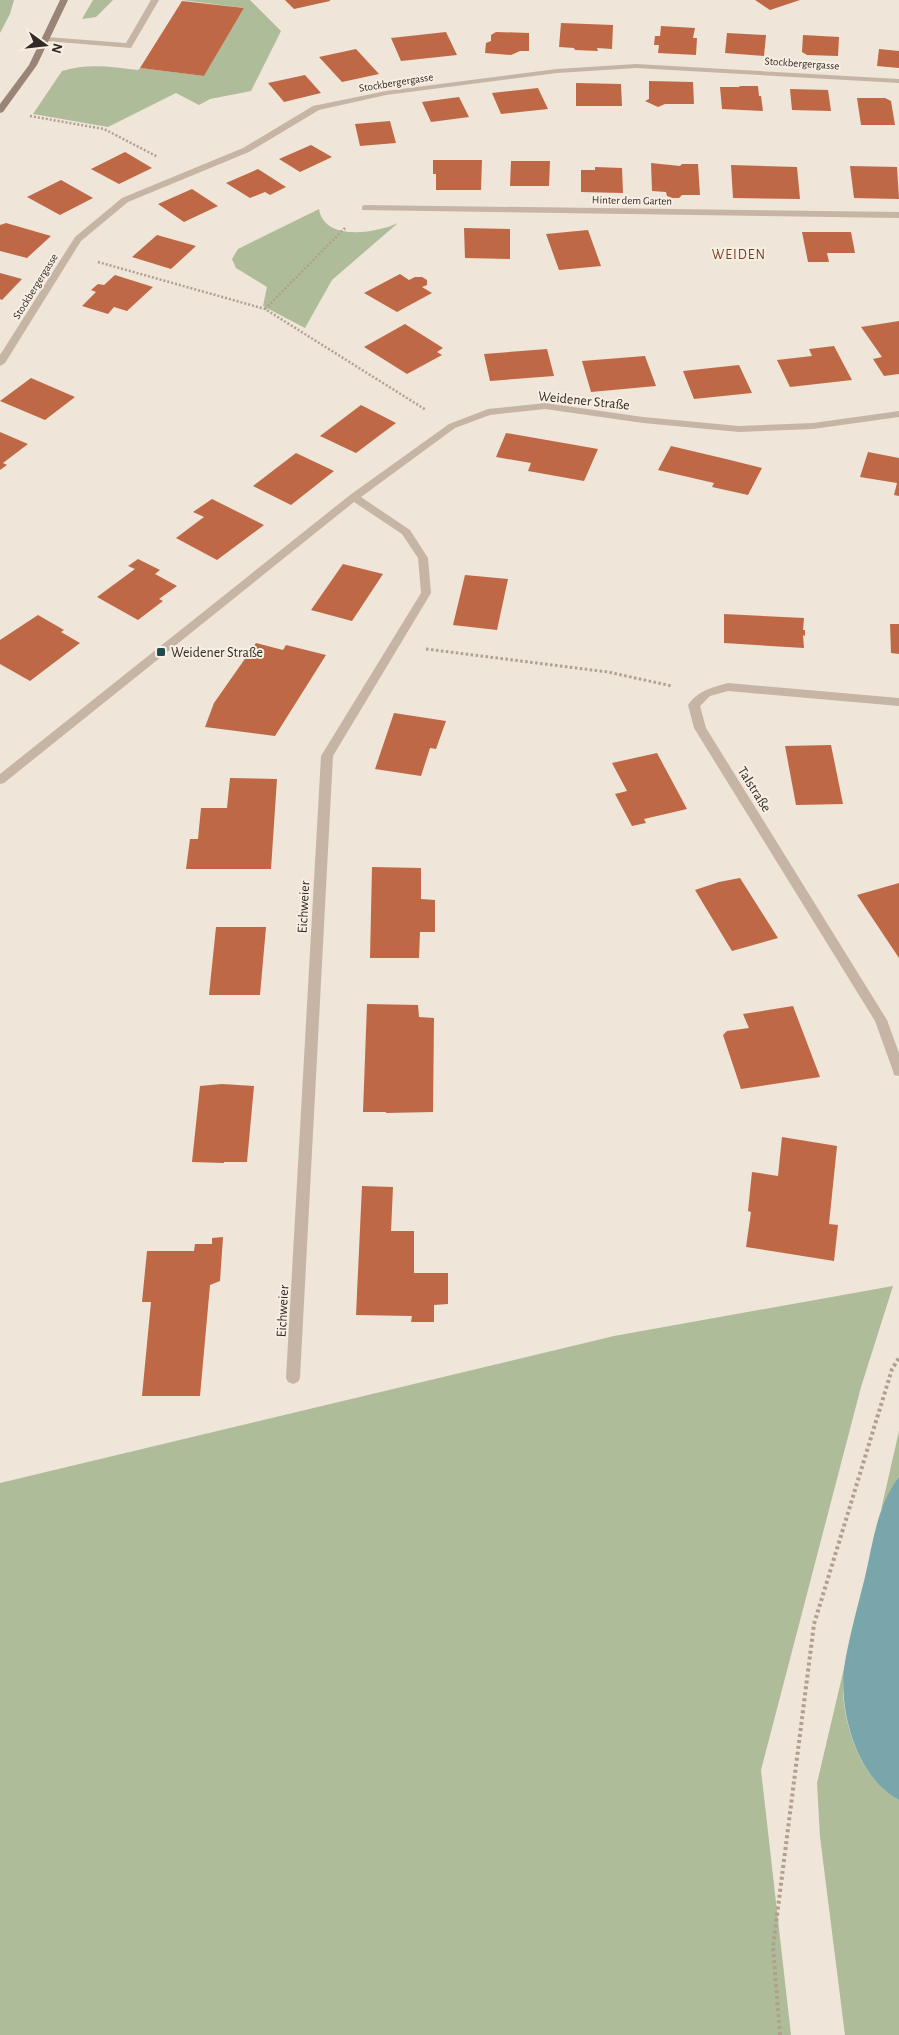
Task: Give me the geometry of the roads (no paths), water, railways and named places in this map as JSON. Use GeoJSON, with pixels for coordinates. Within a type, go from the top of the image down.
{"type":"FeatureCollection","features":[{"type":"Feature","properties":{"kind":"main road"},"geometry":{"type":"LineString","coordinates":[[0,110],[32,65],[64,0]]}},
{"type":"Feature","properties":{"kind":"street"},"geometry":{"type":"LineString","coordinates":[[46,39],[128,46],[155,0]]}},
{"type":"Feature","properties":{"kind":"street","name":"Stockbergergasse"},"geometry":{"type":"LineString","coordinates":[[0,363],[78,239],[125,200],[246,150],[316,108],[405,91],[557,71],[636,66],[899,81]]}},
{"type":"Feature","properties":{"kind":"street","name":"Hinter dem Garten"},"geometry":{"type":"LineString","coordinates":[[365,208],[899,215]]}},
{"type":"Feature","properties":{"kind":"street","name":"Weidener Straße"},"geometry":{"type":"LineString","coordinates":[[0,780],[354,497],[452,426],[488,412],[545,406],[643,420],[739,428],[812,426],[899,414]]}},
{"type":"Feature","properties":{"kind":"street","name":"Eichweier"},"geometry":{"type":"LineString","coordinates":[[293,1378],[327,756],[426,594],[423,558],[406,532],[354,497]]}},
{"type":"Feature","properties":{"kind":"street","name":"Talstraße"},"geometry":{"type":"LineString","coordinates":[[899,702],[728,687],[706,693],[694,705],[700,728],[881,1020],[899,1071]]}},
{"type":"Feature","properties":{"kind":"water"},"geometry":{"type":"Polygon","coordinates":[[[899,1477],[899,1800],[884,1790],[871,1775],[861,1759],[847,1720],[843,1680],[849,1641],[877,1525],[886,1500],[899,1477]]]}},
{"type":"Feature","properties":{"kind":"place","name":"Weidener Straße"},"geometry":{"type":"Point","coordinates":[161,652]}},
{"type":"Feature","properties":{"kind":"district","name":"WEIDEN"},"geometry":{"type":"Point","coordinates":[739,254]}}]}
